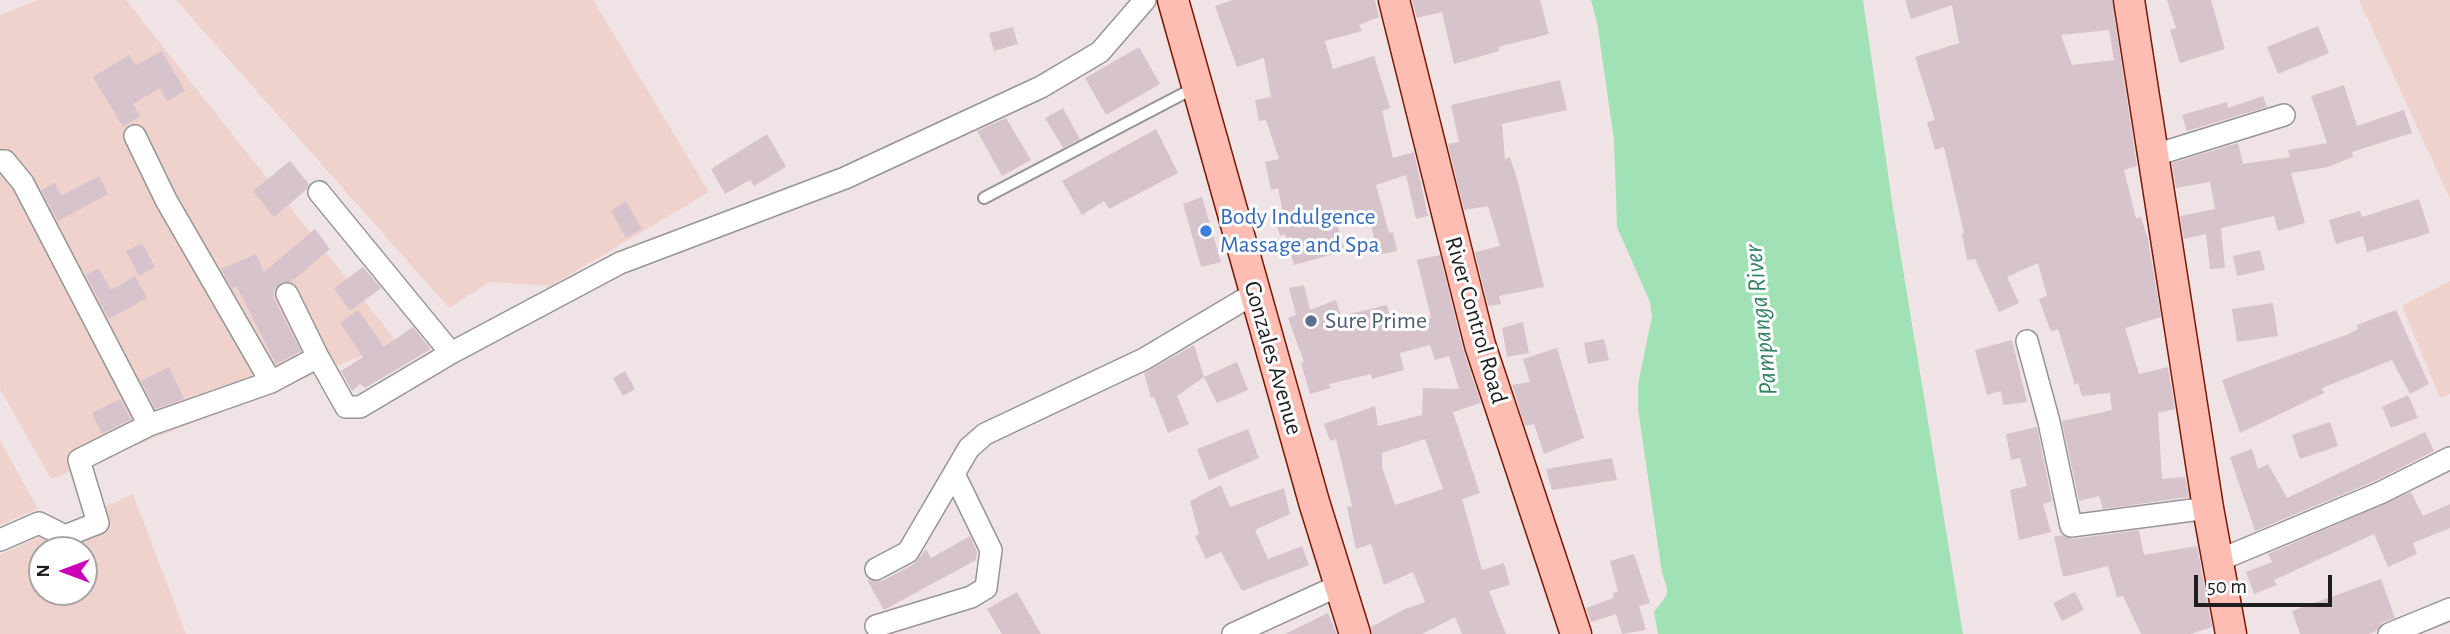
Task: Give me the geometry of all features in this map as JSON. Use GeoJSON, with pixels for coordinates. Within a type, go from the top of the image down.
{"type":"FeatureCollection","features":[{"type":"Feature","properties":{"kind":"street"},"geometry":{"type":"LineString","coordinates":[[287,294],[346,407],[360,407],[451,353],[620,263],[845,178],[1041,87],[1100,52],[1145,0]]}},
{"type":"Feature","properties":{"kind":"street","name":"Gonzales Avenue"},"geometry":{"type":"LineString","coordinates":[[1173,0],[1196,88],[1355,634]]}},
{"type":"Feature","properties":{"kind":"street","name":"River Control Road"},"geometry":{"type":"LineString","coordinates":[[1394,0],[1480,345],[1576,634]]}},
{"type":"Feature","properties":{"kind":"street"},"geometry":{"type":"LineString","coordinates":[[2129,0],[2208,508],[2231,634]]}},
{"type":"Feature","properties":{"kind":"street"},"geometry":{"type":"LineString","coordinates":[[2155,155],[2284,115]]}},
{"type":"Feature","properties":{"kind":"street"},"geometry":{"type":"LineString","coordinates":[[135,136],[166,200],[271,382]]}},
{"type":"Feature","properties":{"kind":"street"},"geometry":{"type":"LineString","coordinates":[[0,161],[5,161],[23,183],[149,425]]}},
{"type":"Feature","properties":{"kind":"street"},"geometry":{"type":"LineString","coordinates":[[319,192],[451,353]]}},
{"type":"Feature","properties":{"kind":"street"},"geometry":{"type":"LineString","coordinates":[[876,569],[908,552],[969,448],[985,434],[1144,359],[1255,293]]}},
{"type":"Feature","properties":{"kind":"street"},"geometry":{"type":"LineString","coordinates":[[2027,341],[2049,422],[2071,526],[2208,508]]}},
{"type":"Feature","properties":{"kind":"street"},"geometry":{"type":"LineString","coordinates":[[0,540],[39,523],[69,536],[99,523],[79,460],[149,425],[271,382],[318,357]]}},
{"type":"Feature","properties":{"kind":"street"},"geometry":{"type":"LineString","coordinates":[[2217,561],[2380,493],[2450,458]]}},
{"type":"Feature","properties":{"kind":"street"},"geometry":{"type":"LineString","coordinates":[[876,626],[971,597],[986,587],[991,550],[954,474]]}},
{"type":"Feature","properties":{"kind":"street"},"geometry":{"type":"LineString","coordinates":[[1233,634],[1340,585]]}},
{"type":"Feature","properties":{"kind":"street"},"geometry":{"type":"LineString","coordinates":[[2389,634],[2450,609]]}},
{"type":"Feature","properties":{"kind":"lane"},"geometry":{"type":"LineString","coordinates":[[984,198],[1196,88]]}},
{"type":"Feature","properties":{"kind":"shaded area"},"geometry":{"type":"Polygon","coordinates":[[[39,0],[126,0],[397,342],[51,479],[0,389],[0,15],[39,0]]]}},
{"type":"Feature","properties":{"kind":"shaded area"},"geometry":{"type":"Polygon","coordinates":[[[176,0],[593,0],[709,192],[551,286],[490,282],[449,308],[176,0]]]}},
{"type":"Feature","properties":{"kind":"shaded area"},"geometry":{"type":"Polygon","coordinates":[[[2359,0],[2450,0],[2450,199],[2359,0]]]}},
{"type":"Feature","properties":{"kind":"shaded area"},"geometry":{"type":"Polygon","coordinates":[[[2450,281],[2450,394],[2440,398],[2402,306],[2450,281]]]}},
{"type":"Feature","properties":{"kind":"shaded area"},"geometry":{"type":"Polygon","coordinates":[[[0,440],[38,509],[0,525],[0,440]]]}},
{"type":"Feature","properties":{"kind":"shaded area"},"geometry":{"type":"Polygon","coordinates":[[[133,494],[186,634],[0,634],[0,555],[28,542],[28,606],[98,606],[98,536],[41,536],[133,494]]]}},
{"type":"Feature","properties":{"kind":"water","name":"Pampanga River"},"geometry":{"type":"Polygon","coordinates":[[[1591,0],[1863,0],[1894,215],[1963,634],[1658,634],[1654,612],[1667,595],[1667,587],[1662,573],[1638,409],[1638,385],[1652,316],[1650,302],[1617,227],[1614,140],[1597,22],[1591,0]]]}},
{"type":"Feature","properties":{"kind":"building"},"geometry":{"type":"Polygon","coordinates":[[[1233,0],[1375,0],[1379,17],[1359,25],[1362,31],[1325,41],[1333,69],[1374,56],[1390,108],[1382,111],[1393,158],[1414,152],[1428,216],[1416,219],[1406,175],[1376,185],[1389,233],[1393,232],[1397,251],[1378,255],[1368,211],[1336,220],[1345,251],[1294,265],[1285,234],[1280,236],[1275,220],[1284,218],[1278,188],[1271,190],[1265,162],[1279,159],[1266,120],[1259,121],[1255,100],[1271,97],[1264,58],[1237,67],[1215,6],[1233,0]]]}},
{"type":"Feature","properties":{"kind":"building"},"geometry":{"type":"Polygon","coordinates":[[[1412,0],[1540,0],[1549,34],[1498,47],[1499,51],[1454,64],[1442,12],[1417,18],[1412,0]]]}},
{"type":"Feature","properties":{"kind":"building"},"geometry":{"type":"Polygon","coordinates":[[[1905,0],[2112,0],[2137,166],[2124,170],[2136,218],[2141,217],[2148,239],[2161,317],[2125,328],[2139,374],[2168,367],[2175,409],[2158,413],[2162,479],[2185,477],[2189,497],[2103,509],[2099,496],[2079,501],[2062,421],[2112,410],[2110,393],[2082,396],[2078,383],[2075,385],[2058,329],[2051,332],[2039,299],[2047,296],[2038,263],[2007,277],[2019,303],[1999,312],[1975,259],[1967,260],[1964,233],[1944,147],[1935,150],[1927,122],[1935,120],[1915,57],[1959,43],[1952,5],[1911,19],[1905,0]],[[2109,30],[2061,35],[2072,65],[2114,60],[2109,30]]]}},
{"type":"Feature","properties":{"kind":"building"},"geometry":{"type":"Polygon","coordinates":[[[2167,0],[2211,0],[2225,49],[2180,63],[2170,30],[2176,28],[2167,0]]]}},
{"type":"Feature","properties":{"kind":"building"},"geometry":{"type":"Polygon","coordinates":[[[2318,26],[2329,53],[2278,74],[2267,47],[2318,26]]]}},
{"type":"Feature","properties":{"kind":"building"},"geometry":{"type":"Polygon","coordinates":[[[1013,27],[1018,44],[994,51],[989,33],[1013,27]]]}},
{"type":"Feature","properties":{"kind":"building"},"geometry":{"type":"Polygon","coordinates":[[[1139,47],[1160,84],[1106,115],[1085,78],[1139,47]]]}},
{"type":"Feature","properties":{"kind":"building"},"geometry":{"type":"Polygon","coordinates":[[[162,51],[185,91],[167,101],[160,88],[133,104],[140,116],[123,127],[93,77],[129,55],[136,65],[162,51]]]}},
{"type":"Feature","properties":{"kind":"building"},"geometry":{"type":"Polygon","coordinates":[[[1560,80],[1567,110],[1502,124],[1505,159],[1510,157],[1517,179],[1544,287],[1499,296],[1501,304],[1488,306],[1475,252],[1500,246],[1488,206],[1464,210],[1448,144],[1459,142],[1451,105],[1560,80]]]}},
{"type":"Feature","properties":{"kind":"building"},"geometry":{"type":"Polygon","coordinates":[[[2344,85],[2357,126],[2404,110],[2412,133],[2352,152],[2353,157],[2328,167],[2291,173],[2305,223],[2278,231],[2274,216],[2221,228],[2225,268],[2210,269],[2206,234],[2184,239],[2180,216],[2215,209],[2210,182],[2176,188],[2172,163],[2238,143],[2243,164],[2290,157],[2288,150],[2327,143],[2311,96],[2344,85]]]}},
{"type":"Feature","properties":{"kind":"building"},"geometry":{"type":"Polygon","coordinates":[[[2263,96],[2267,107],[2187,131],[2182,115],[2227,102],[2228,108],[2263,96]]]}},
{"type":"Feature","properties":{"kind":"building"},"geometry":{"type":"Polygon","coordinates":[[[1063,108],[1080,139],[1063,148],[1045,118],[1063,108]]]}},
{"type":"Feature","properties":{"kind":"building"},"geometry":{"type":"Polygon","coordinates":[[[1006,118],[1031,160],[1002,176],[977,131],[1006,118]]]}},
{"type":"Feature","properties":{"kind":"building"},"geometry":{"type":"Polygon","coordinates":[[[1156,129],[1178,173],[1109,209],[1104,201],[1082,215],[1062,181],[1156,129]]]}},
{"type":"Feature","properties":{"kind":"building"},"geometry":{"type":"Polygon","coordinates":[[[767,134],[786,167],[754,186],[750,180],[725,194],[711,169],[767,134]]]}},
{"type":"Feature","properties":{"kind":"building"},"geometry":{"type":"Polygon","coordinates":[[[290,161],[309,184],[306,190],[274,217],[253,191],[290,161]]]}},
{"type":"Feature","properties":{"kind":"building"},"geometry":{"type":"Polygon","coordinates":[[[99,176],[108,194],[58,221],[41,190],[55,183],[61,196],[99,176]]]}},
{"type":"Feature","properties":{"kind":"building"},"geometry":{"type":"Polygon","coordinates":[[[1202,197],[1221,262],[1201,267],[1183,204],[1202,197]]]}},
{"type":"Feature","properties":{"kind":"building"},"geometry":{"type":"Polygon","coordinates":[[[2419,199],[2430,233],[2367,252],[2363,236],[2336,244],[2329,220],[2360,211],[2362,217],[2419,199]]]}},
{"type":"Feature","properties":{"kind":"building"},"geometry":{"type":"Polygon","coordinates":[[[626,201],[642,229],[626,238],[611,211],[626,201]]]}},
{"type":"Feature","properties":{"kind":"building"},"geometry":{"type":"Polygon","coordinates":[[[315,229],[330,249],[291,282],[281,283],[274,292],[273,297],[301,351],[276,364],[237,287],[232,289],[221,269],[256,254],[264,272],[315,229]]]}},
{"type":"Feature","properties":{"kind":"building"},"geometry":{"type":"Polygon","coordinates":[[[142,243],[155,267],[139,276],[126,251],[142,243]]]}},
{"type":"Feature","properties":{"kind":"building"},"geometry":{"type":"Polygon","coordinates":[[[2260,250],[2265,270],[2237,276],[2233,256],[2260,250]]]}},
{"type":"Feature","properties":{"kind":"building"},"geometry":{"type":"Polygon","coordinates":[[[1440,255],[1463,349],[1481,403],[1453,412],[1480,493],[1462,499],[1482,570],[1504,563],[1510,585],[1489,591],[1506,634],[1462,634],[1455,617],[1422,634],[1372,634],[1371,627],[1425,602],[1413,572],[1384,585],[1371,544],[1356,549],[1347,507],[1352,506],[1336,439],[1330,441],[1324,424],[1375,406],[1378,426],[1422,415],[1423,388],[1459,389],[1449,356],[1435,360],[1430,345],[1400,353],[1404,370],[1372,379],[1371,374],[1329,384],[1331,388],[1310,394],[1301,363],[1304,362],[1288,318],[1296,315],[1289,288],[1304,285],[1310,310],[1336,300],[1341,316],[1387,305],[1393,328],[1431,318],[1417,260],[1440,255]],[[1425,439],[1382,453],[1382,467],[1395,505],[1443,489],[1425,439]]]}},
{"type":"Feature","properties":{"kind":"building"},"geometry":{"type":"Polygon","coordinates":[[[363,267],[381,288],[350,311],[334,288],[363,267]]]}},
{"type":"Feature","properties":{"kind":"building"},"geometry":{"type":"Polygon","coordinates":[[[99,268],[111,290],[135,276],[147,298],[109,319],[86,275],[99,268]]]}},
{"type":"Feature","properties":{"kind":"building"},"geometry":{"type":"Polygon","coordinates":[[[2273,303],[2278,336],[2237,342],[2232,309],[2273,303]]]}},
{"type":"Feature","properties":{"kind":"building"},"geometry":{"type":"Polygon","coordinates":[[[358,310],[384,347],[413,327],[431,349],[365,388],[360,384],[352,391],[341,371],[363,357],[340,323],[358,310]]]}},
{"type":"Feature","properties":{"kind":"building"},"geometry":{"type":"Polygon","coordinates":[[[2396,310],[2429,384],[2410,394],[2392,360],[2322,388],[2324,393],[2240,433],[2222,380],[2349,334],[2358,329],[2357,325],[2396,310]]]}},
{"type":"Feature","properties":{"kind":"building"},"geometry":{"type":"Polygon","coordinates":[[[1523,322],[1529,353],[1507,357],[1502,328],[1523,322]]]}},
{"type":"Feature","properties":{"kind":"building"},"geometry":{"type":"Polygon","coordinates":[[[1604,339],[1609,360],[1588,364],[1584,343],[1604,339]]]}},
{"type":"Feature","properties":{"kind":"building"},"geometry":{"type":"Polygon","coordinates":[[[2012,340],[2027,402],[2003,405],[2001,391],[1987,395],[1975,350],[2012,340]]]}},
{"type":"Feature","properties":{"kind":"building"},"geometry":{"type":"Polygon","coordinates":[[[1194,345],[1204,377],[1177,396],[1189,424],[1168,433],[1154,397],[1151,398],[1144,373],[1194,345]]]}},
{"type":"Feature","properties":{"kind":"building"},"geometry":{"type":"Polygon","coordinates":[[[1557,348],[1584,438],[1544,454],[1534,424],[1525,426],[1512,385],[1530,382],[1523,359],[1557,348]]]}},
{"type":"Feature","properties":{"kind":"building"},"geometry":{"type":"Polygon","coordinates":[[[1237,362],[1248,390],[1217,403],[1204,377],[1237,362]]]}},
{"type":"Feature","properties":{"kind":"building"},"geometry":{"type":"Polygon","coordinates":[[[169,367],[184,399],[155,409],[141,381],[169,367]]]}},
{"type":"Feature","properties":{"kind":"building"},"geometry":{"type":"Polygon","coordinates":[[[625,371],[635,389],[623,396],[613,378],[625,371]]]}},
{"type":"Feature","properties":{"kind":"building"},"geometry":{"type":"Polygon","coordinates":[[[2408,395],[2418,418],[2391,428],[2382,407],[2408,395]]]}},
{"type":"Feature","properties":{"kind":"building"},"geometry":{"type":"Polygon","coordinates":[[[120,399],[131,419],[102,434],[92,413],[120,399]]]}},
{"type":"Feature","properties":{"kind":"building"},"geometry":{"type":"Polygon","coordinates":[[[2330,422],[2338,446],[2300,459],[2292,435],[2330,422]]]}},
{"type":"Feature","properties":{"kind":"building"},"geometry":{"type":"Polygon","coordinates":[[[2037,427],[2052,501],[2043,504],[2051,532],[2019,540],[2010,490],[2027,486],[2020,458],[2011,460],[2006,434],[2037,427]]]}},
{"type":"Feature","properties":{"kind":"building"},"geometry":{"type":"Polygon","coordinates":[[[1248,429],[1259,458],[1209,480],[1197,449],[1248,429]]]}},
{"type":"Feature","properties":{"kind":"building"},"geometry":{"type":"Polygon","coordinates":[[[2425,432],[2434,451],[2375,481],[2255,531],[2230,457],[2252,449],[2258,469],[2268,464],[2287,498],[2425,432]]]}},
{"type":"Feature","properties":{"kind":"building"},"geometry":{"type":"Polygon","coordinates":[[[1612,458],[1617,480],[1552,490],[1546,469],[1612,458]]]}},
{"type":"Feature","properties":{"kind":"building"},"geometry":{"type":"Polygon","coordinates":[[[1221,485],[1230,507],[1284,488],[1290,514],[1255,530],[1268,559],[1302,546],[1309,565],[1242,591],[1221,552],[1206,559],[1195,536],[1199,534],[1190,501],[1221,485]]]}},
{"type":"Feature","properties":{"kind":"building"},"geometry":{"type":"Polygon","coordinates":[[[2411,492],[2423,516],[2450,504],[2450,528],[2413,543],[2417,554],[2388,567],[2374,534],[2274,580],[2277,585],[2254,594],[2246,572],[2272,562],[2268,554],[2411,492]]]}},
{"type":"Feature","properties":{"kind":"building"},"geometry":{"type":"Polygon","coordinates":[[[2139,530],[2144,555],[2197,546],[2212,627],[2190,634],[2141,634],[2123,596],[2117,597],[2108,566],[2063,577],[2054,537],[2062,535],[2073,539],[2139,530]]]}},
{"type":"Feature","properties":{"kind":"building"},"geometry":{"type":"Polygon","coordinates":[[[970,536],[977,552],[976,560],[884,610],[867,580],[882,581],[914,564],[926,549],[931,558],[970,536]]]}},
{"type":"Feature","properties":{"kind":"building"},"geometry":{"type":"Polygon","coordinates":[[[1634,554],[1650,603],[1639,606],[1646,630],[1622,634],[1616,614],[1591,622],[1586,608],[1614,598],[1613,593],[1618,592],[1610,561],[1634,554]]]}},
{"type":"Feature","properties":{"kind":"building"},"geometry":{"type":"Polygon","coordinates":[[[2381,579],[2395,618],[2383,622],[2376,631],[2368,634],[2300,634],[2292,611],[2381,579]]]}},
{"type":"Feature","properties":{"kind":"building"},"geometry":{"type":"Polygon","coordinates":[[[1017,592],[1041,634],[1002,634],[987,609],[1017,592]]]}},
{"type":"Feature","properties":{"kind":"building"},"geometry":{"type":"Polygon","coordinates":[[[2075,592],[2084,610],[2062,621],[2053,603],[2075,592]]]}},
{"type":"Feature","properties":{"kind":"building"},"geometry":{"type":"Polygon","coordinates":[[[1328,613],[1337,634],[1285,634],[1328,613]]]}},
{"type":"Feature","properties":{"kind":"place","name":"Body Indulgence Massage and Spa"},"geometry":{"type":"Point","coordinates":[1206,231]}},
{"type":"Feature","properties":{"kind":"place","name":"Sure Prime"},"geometry":{"type":"Point","coordinates":[1311,321]}}]}
